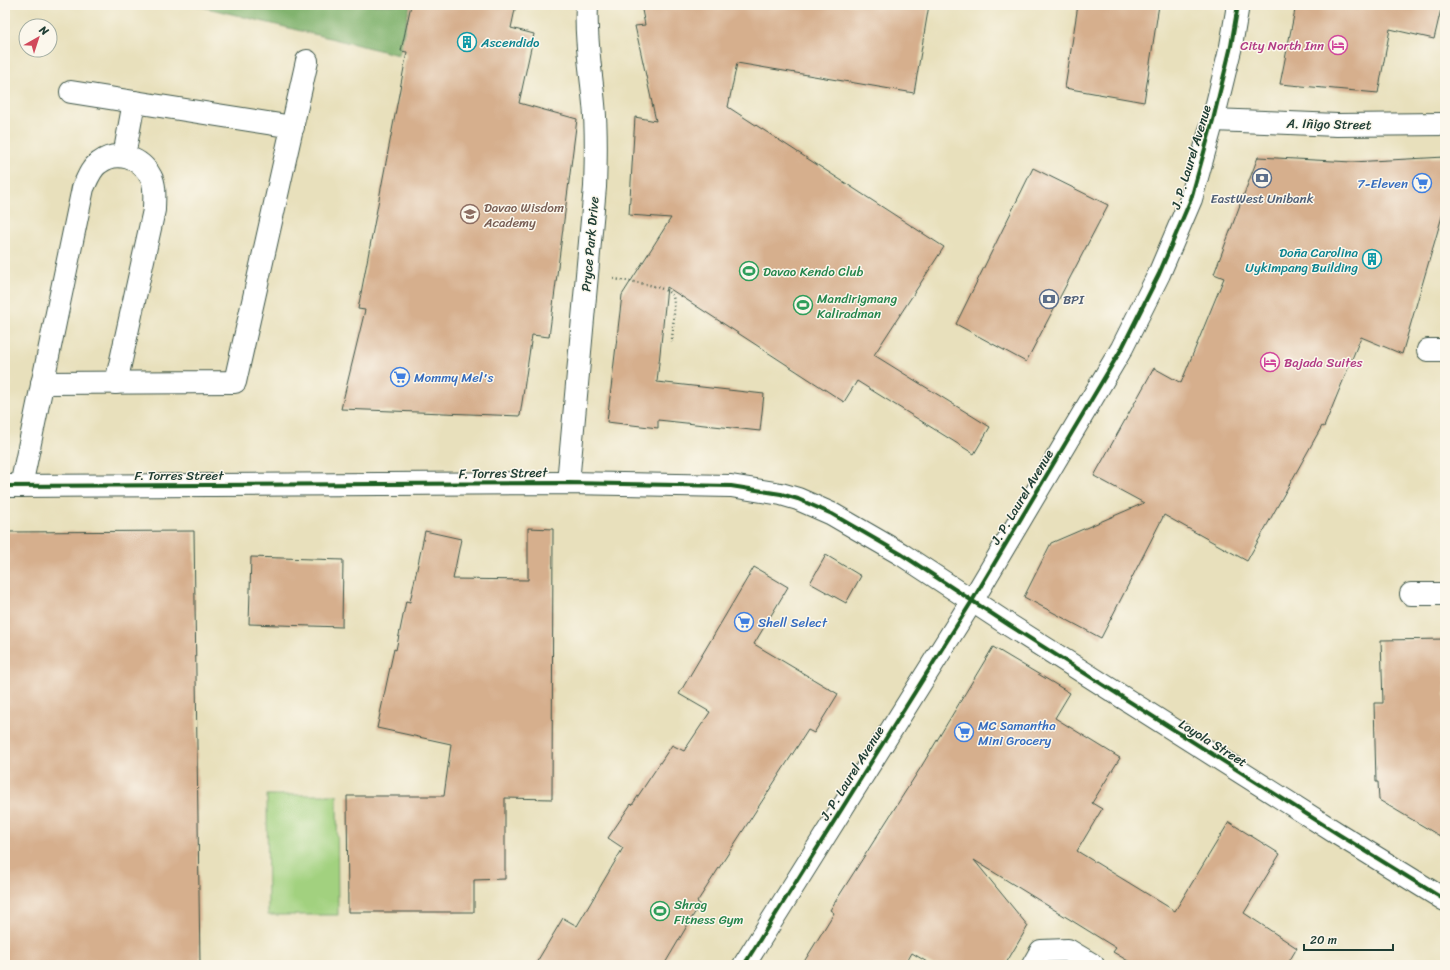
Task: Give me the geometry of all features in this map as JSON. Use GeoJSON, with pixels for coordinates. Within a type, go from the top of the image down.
{"type":"FeatureCollection","features":[{"type":"Feature","properties":{"kind":"main road","name":"Pryce Park Drive"},"geometry":{"type":"LineString","coordinates":[[568,483],[595,187],[596,142],[586,26],[587,5]]}},
{"type":"Feature","properties":{"kind":"main road","name":"J. P. Laurel Avenue"},"geometry":{"type":"LineString","coordinates":[[744,965],[972,601],[1122,348],[1159,274],[1191,199],[1213,120],[1231,46],[1238,5]]}},
{"type":"Feature","properties":{"kind":"main road"},"geometry":{"type":"LineString","coordinates":[[42,383],[235,382],[307,61]]}},
{"type":"Feature","properties":{"kind":"main road"},"geometry":{"type":"LineString","coordinates":[[71,92],[292,127]]}},
{"type":"Feature","properties":{"kind":"main road"},"geometry":{"type":"LineString","coordinates":[[124,156],[134,102]]}},
{"type":"Feature","properties":{"kind":"main road","name":"A. Iñigo Street"},"geometry":{"type":"LineString","coordinates":[[1213,120],[1337,125],[1445,124]]}},
{"type":"Feature","properties":{"kind":"main road"},"geometry":{"type":"LineString","coordinates":[[13,486],[42,383],[83,188],[89,175],[98,163],[110,156],[124,156],[140,163],[152,177],[154,210],[116,383]]}},
{"type":"Feature","properties":{"kind":"main road","name":"F. Torres Street"},"geometry":{"type":"LineString","coordinates":[[13,486],[568,483],[732,486],[781,494],[804,501],[832,514],[901,554],[972,601]]}},
{"type":"Feature","properties":{"kind":"main road"},"geometry":{"type":"LineString","coordinates":[[1411,594],[1445,594]]}},
{"type":"Feature","properties":{"kind":"main road","name":"Loyola Street"},"geometry":{"type":"LineString","coordinates":[[972,601],[1338,834],[1445,900]]}},
{"type":"Feature","properties":{"kind":"main road"},"geometry":{"type":"LineString","coordinates":[[1033,965],[1041,951],[1068,950],[1093,965]]}},
{"type":"Feature","properties":{"kind":"path"},"geometry":{"type":"LineString","coordinates":[[588,274],[657,287],[669,293],[673,297],[672,342]]}},
{"type":"Feature","properties":{"kind":"green space"},"geometry":{"type":"Polygon","coordinates":[[[195,5],[410,5],[399,55],[195,5]]]}},
{"type":"Feature","properties":{"kind":"green space"},"geometry":{"type":"Polygon","coordinates":[[[267,795],[337,795],[338,915],[268,915],[267,795]]]}},
{"type":"Feature","properties":{"kind":"building","name":"Davao Wisdom Academy"},"geometry":{"type":"Polygon","coordinates":[[[411,5],[516,5],[511,28],[534,34],[519,103],[577,119],[549,337],[532,335],[520,416],[341,409],[365,310],[358,309],[407,52],[401,51],[411,5]]]}},
{"type":"Feature","properties":{"kind":"building"},"geometry":{"type":"Polygon","coordinates":[[[641,5],[929,5],[914,93],[737,63],[728,107],[944,247],[874,355],[990,427],[974,454],[857,381],[844,402],[667,287],[657,382],[764,394],[760,431],[658,420],[658,428],[607,422],[622,295],[671,218],[629,215],[635,117],[656,121],[635,26],[645,25],[641,5]]]}},
{"type":"Feature","properties":{"kind":"building"},"geometry":{"type":"Polygon","coordinates":[[[1078,5],[1159,5],[1144,102],[1065,88],[1078,5]]]}},
{"type":"Feature","properties":{"kind":"building","name":"City North Inn"},"geometry":{"type":"Polygon","coordinates":[[[1296,5],[1442,5],[1434,39],[1390,29],[1378,93],[1280,84],[1296,5]]]}},
{"type":"Feature","properties":{"kind":"building"},"geometry":{"type":"Polygon","coordinates":[[[1258,157],[1352,162],[1445,157],[1445,206],[1402,354],[1361,337],[1324,427],[1322,426],[1247,561],[1164,515],[1101,638],[1024,597],[1051,543],[1144,503],[1094,476],[1154,368],[1181,383],[1224,278],[1214,274],[1258,157]]]}},
{"type":"Feature","properties":{"kind":"building"},"geometry":{"type":"Polygon","coordinates":[[[1033,168],[1108,205],[1026,362],[956,324],[1033,168]]]}},
{"type":"Feature","properties":{"kind":"building"},"geometry":{"type":"Polygon","coordinates":[[[528,528],[553,529],[552,799],[505,798],[505,879],[474,880],[474,912],[348,912],[347,796],[444,796],[451,744],[377,728],[406,601],[410,602],[425,531],[461,539],[453,579],[528,580],[528,528]]]}},
{"type":"Feature","properties":{"kind":"building"},"geometry":{"type":"Polygon","coordinates":[[[194,531],[200,965],[5,965],[5,532],[194,531]]]}},
{"type":"Feature","properties":{"kind":"building"},"geometry":{"type":"Polygon","coordinates":[[[826,555],[861,576],[846,603],[810,583],[826,555]]]}},
{"type":"Feature","properties":{"kind":"building"},"geometry":{"type":"Polygon","coordinates":[[[251,557],[343,560],[342,627],[249,624],[251,557]]]}},
{"type":"Feature","properties":{"kind":"building"},"geometry":{"type":"Polygon","coordinates":[[[754,567],[788,587],[754,644],[838,694],[814,733],[808,730],[697,902],[700,904],[664,965],[535,965],[563,918],[577,926],[623,848],[608,838],[631,804],[632,805],[672,745],[684,751],[710,712],[679,694],[754,567]]]}},
{"type":"Feature","properties":{"kind":"building"},"geometry":{"type":"Polygon","coordinates":[[[1445,639],[1445,839],[1379,800],[1378,782],[1376,782],[1374,703],[1383,703],[1381,640],[1445,639]]]}},
{"type":"Feature","properties":{"kind":"building"},"geometry":{"type":"Polygon","coordinates":[[[993,647],[1070,693],[1055,718],[1120,758],[1092,803],[1102,809],[1077,851],[1175,911],[1229,822],[1280,854],[1244,913],[1297,948],[1287,965],[1135,965],[1113,952],[1116,948],[974,860],[1028,926],[1005,965],[932,965],[912,953],[905,965],[802,965],[834,913],[830,910],[921,767],[993,647]]]}},
{"type":"Feature","properties":{"kind":"cycle path"},"geometry":{"type":"LineString","coordinates":[[744,965],[972,601],[1122,348],[1159,274],[1191,199],[1213,120],[1231,46],[1238,5]]}},
{"type":"Feature","properties":{"kind":"cycle path"},"geometry":{"type":"LineString","coordinates":[[5,486],[568,483],[731,486],[781,494],[798,499],[832,514],[901,554],[1009,625],[1338,834],[1445,900]]}},
{"type":"Feature","properties":{"kind":"place","name":"Ascendido"},"geometry":{"type":"Point","coordinates":[467,42]}},
{"type":"Feature","properties":{"kind":"place","name":"City North Inn"},"geometry":{"type":"Point","coordinates":[1338,45]}},
{"type":"Feature","properties":{"kind":"place","name":"EastWest Unibank"},"geometry":{"type":"Point","coordinates":[1262,178]}},
{"type":"Feature","properties":{"kind":"place","name":"7-Eleven"},"geometry":{"type":"Point","coordinates":[1422,183]}},
{"type":"Feature","properties":{"kind":"place","name":"Davao Wisdom Academy"},"geometry":{"type":"Point","coordinates":[470,214]}},
{"type":"Feature","properties":{"kind":"place","name":"Doña Carolina Uykimpang Building"},"geometry":{"type":"Point","coordinates":[1372,259]}},
{"type":"Feature","properties":{"kind":"place","name":"Davao Kendo Club"},"geometry":{"type":"Point","coordinates":[749,271]}},
{"type":"Feature","properties":{"kind":"place","name":"BPI"},"geometry":{"type":"Point","coordinates":[1049,299]}},
{"type":"Feature","properties":{"kind":"place","name":"Mandirigmang Kaliradman"},"geometry":{"type":"Point","coordinates":[803,305]}},
{"type":"Feature","properties":{"kind":"place","name":"Bajada Suites"},"geometry":{"type":"Point","coordinates":[1270,362]}},
{"type":"Feature","properties":{"kind":"place","name":"Mommy Mel's"},"geometry":{"type":"Point","coordinates":[400,377]}},
{"type":"Feature","properties":{"kind":"place","name":"Shell Select"},"geometry":{"type":"Point","coordinates":[744,622]}},
{"type":"Feature","properties":{"kind":"place","name":"MC Samantha Mini Grocery"},"geometry":{"type":"Point","coordinates":[964,732]}},
{"type":"Feature","properties":{"kind":"place","name":"Shrag Fitness Gym"},"geometry":{"type":"Point","coordinates":[660,911]}}]}
